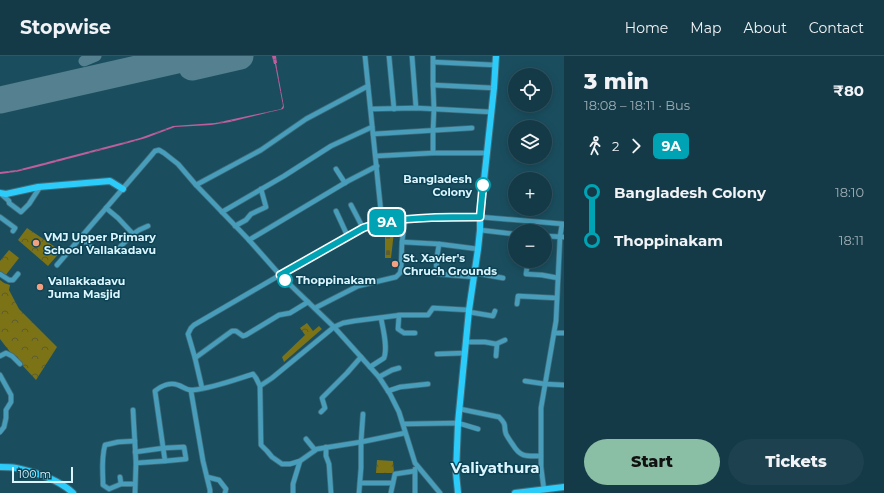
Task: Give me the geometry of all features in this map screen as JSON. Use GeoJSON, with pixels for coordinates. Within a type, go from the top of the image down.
{"type":"FeatureCollection","features":[{"type":"Feature","properties":{"kind":"main road"},"geometry":{"type":"LineString","coordinates":[[458,493],[456,473],[458,423],[469,310],[480,230],[496,56]]}},
{"type":"Feature","properties":{"kind":"main road"},"geometry":{"type":"LineString","coordinates":[[1,193],[6,194],[40,187],[110,181],[123,189]]}},
{"type":"Feature","properties":{"kind":"main road"},"geometry":{"type":"LineString","coordinates":[[0,467],[14,467],[41,475],[68,488],[73,493]]}},
{"type":"Feature","properties":{"kind":"main road"},"geometry":{"type":"LineString","coordinates":[[515,493],[564,488]]}},
{"type":"Feature","properties":{"kind":"street"},"geometry":{"type":"LineString","coordinates":[[365,56],[382,222]]}},
{"type":"Feature","properties":{"kind":"street"},"geometry":{"type":"LineString","coordinates":[[389,56],[394,109]]}},
{"type":"Feature","properties":{"kind":"street"},"geometry":{"type":"LineString","coordinates":[[412,56],[416,108]]}},
{"type":"Feature","properties":{"kind":"street"},"geometry":{"type":"LineString","coordinates":[[433,56],[433,153]]}},
{"type":"Feature","properties":{"kind":"street"},"geometry":{"type":"LineString","coordinates":[[433,62],[495,65]]}},
{"type":"Feature","properties":{"kind":"street"},"geometry":{"type":"LineString","coordinates":[[432,85],[494,88]]}},
{"type":"Feature","properties":{"kind":"street"},"geometry":{"type":"LineString","coordinates":[[196,185],[261,150],[306,120],[368,86]]}},
{"type":"Feature","properties":{"kind":"street"},"geometry":{"type":"LineString","coordinates":[[371,109],[416,108],[491,112]]}},
{"type":"Feature","properties":{"kind":"street"},"geometry":{"type":"LineString","coordinates":[[222,212],[284,176],[331,146],[372,127]]}},
{"type":"Feature","properties":{"kind":"street"},"geometry":{"type":"LineString","coordinates":[[373,134],[472,128]]}},
{"type":"Feature","properties":{"kind":"street"},"geometry":{"type":"LineString","coordinates":[[57,264],[150,157],[159,150],[178,164],[280,275],[334,327],[379,377],[399,412],[416,463],[440,493]]}},
{"type":"Feature","properties":{"kind":"street"},"geometry":{"type":"LineString","coordinates":[[376,156],[433,153],[487,153]]}},
{"type":"Feature","properties":{"kind":"street"},"geometry":{"type":"LineString","coordinates":[[249,240],[345,183],[377,166]]}},
{"type":"Feature","properties":{"kind":"street"},"geometry":{"type":"LineString","coordinates":[[336,169],[345,183]]}},
{"type":"Feature","properties":{"kind":"street"},"geometry":{"type":"LineString","coordinates":[[1,193],[9,201],[9,203],[21,212],[29,204],[40,187]]}},
{"type":"Feature","properties":{"kind":"street"},"geometry":{"type":"LineString","coordinates":[[236,226],[246,220],[251,214],[266,207],[261,189]]}},
{"type":"Feature","properties":{"kind":"street"},"geometry":{"type":"LineString","coordinates":[[351,205],[363,228]]}},
{"type":"Feature","properties":{"kind":"street"},"geometry":{"type":"LineString","coordinates":[[106,208],[133,234]]}},
{"type":"Feature","properties":{"kind":"street"},"geometry":{"type":"LineString","coordinates":[[336,210],[348,237]]}},
{"type":"Feature","properties":{"kind":"street"},"geometry":{"type":"LineString","coordinates":[[0,217],[15,228],[13,231]]}},
{"type":"Feature","properties":{"kind":"street"},"geometry":{"type":"LineString","coordinates":[[202,388],[188,337],[188,334],[194,325],[363,228],[382,222],[438,217],[480,217],[563,224],[561,259],[558,271],[556,321],[541,408],[541,467],[544,490]]}},
{"type":"Feature","properties":{"kind":"street"},"geometry":{"type":"LineString","coordinates":[[315,308],[358,286],[396,277],[400,273],[401,269],[402,242],[405,220]]}},
{"type":"Feature","properties":{"kind":"street"},"geometry":{"type":"LineString","coordinates":[[115,252],[133,234],[148,226]]}},
{"type":"Feature","properties":{"kind":"street"},"geometry":{"type":"LineString","coordinates":[[480,230],[508,233]]}},
{"type":"Feature","properties":{"kind":"street"},"geometry":{"type":"LineString","coordinates":[[552,236],[562,237]]}},
{"type":"Feature","properties":{"kind":"street"},"geometry":{"type":"LineString","coordinates":[[80,238],[94,248]]}},
{"type":"Feature","properties":{"kind":"street"},"geometry":{"type":"LineString","coordinates":[[402,242],[439,244],[478,249]]}},
{"type":"Feature","properties":{"kind":"street"},"geometry":{"type":"LineString","coordinates":[[439,244],[436,266],[438,274],[474,275],[503,278]]}},
{"type":"Feature","properties":{"kind":"street"},"geometry":{"type":"LineString","coordinates":[[527,268],[526,274],[558,278]]}},
{"type":"Feature","properties":{"kind":"street"},"geometry":{"type":"LineString","coordinates":[[558,271],[564,272]]}},
{"type":"Feature","properties":{"kind":"street"},"geometry":{"type":"LineString","coordinates":[[0,274],[9,280],[13,280],[18,274]]}},
{"type":"Feature","properties":{"kind":"street"},"geometry":{"type":"LineString","coordinates":[[517,304],[518,296],[557,298]]}},
{"type":"Feature","properties":{"kind":"street"},"geometry":{"type":"LineString","coordinates":[[195,358],[232,331],[236,331],[242,336],[246,335],[279,315],[290,313],[308,302]]}},
{"type":"Feature","properties":{"kind":"street"},"geometry":{"type":"LineString","coordinates":[[557,307],[564,307]]}},
{"type":"Feature","properties":{"kind":"street"},"geometry":{"type":"LineString","coordinates":[[260,386],[272,378],[334,327],[343,323],[399,315],[428,315],[433,308],[469,310],[493,316],[495,311]]}},
{"type":"Feature","properties":{"kind":"street"},"geometry":{"type":"LineString","coordinates":[[399,315],[398,329],[404,332],[415,333]]}},
{"type":"Feature","properties":{"kind":"street"},"geometry":{"type":"LineString","coordinates":[[370,367],[385,356],[381,318]]}},
{"type":"Feature","properties":{"kind":"street"},"geometry":{"type":"LineString","coordinates":[[554,333],[564,333]]}},
{"type":"Feature","properties":{"kind":"street"},"geometry":{"type":"LineString","coordinates":[[466,342],[485,342],[497,344],[505,340]]}},
{"type":"Feature","properties":{"kind":"street"},"geometry":{"type":"LineString","coordinates":[[496,356],[497,344]]}},
{"type":"Feature","properties":{"kind":"street"},"geometry":{"type":"LineString","coordinates":[[0,356],[6,353],[12,356],[20,364]]}},
{"type":"Feature","properties":{"kind":"street"},"geometry":{"type":"LineString","coordinates":[[437,354],[465,353]]}},
{"type":"Feature","properties":{"kind":"street"},"geometry":{"type":"LineString","coordinates":[[321,412],[325,408],[322,398],[361,357]]}},
{"type":"Feature","properties":{"kind":"street"},"geometry":{"type":"LineString","coordinates":[[379,377],[399,368]]}},
{"type":"Feature","properties":{"kind":"street"},"geometry":{"type":"LineString","coordinates":[[165,461],[155,391],[161,386],[174,384],[191,391],[211,387],[254,374],[260,386],[261,445],[272,457],[282,464],[290,464],[300,461],[315,450],[326,447],[405,433]]}},
{"type":"Feature","properties":{"kind":"street"},"geometry":{"type":"LineString","coordinates":[[0,375],[11,395],[11,402],[6,410],[4,427],[0,432]]}},
{"type":"Feature","properties":{"kind":"street"},"geometry":{"type":"LineString","coordinates":[[525,381],[564,385]]}},
{"type":"Feature","properties":{"kind":"street"},"geometry":{"type":"LineString","coordinates":[[388,391],[400,387],[428,384]]}},
{"type":"Feature","properties":{"kind":"street"},"geometry":{"type":"LineString","coordinates":[[191,391],[210,493]]}},
{"type":"Feature","properties":{"kind":"street"},"geometry":{"type":"LineString","coordinates":[[460,409],[499,417],[504,421],[506,435],[520,455],[541,456]]}},
{"type":"Feature","properties":{"kind":"street"},"geometry":{"type":"LineString","coordinates":[[0,410],[6,410]]}},
{"type":"Feature","properties":{"kind":"street"},"geometry":{"type":"LineString","coordinates":[[133,410],[136,463],[135,493]]}},
{"type":"Feature","properties":{"kind":"street"},"geometry":{"type":"LineString","coordinates":[[359,493],[363,414]]}},
{"type":"Feature","properties":{"kind":"street"},"geometry":{"type":"LineString","coordinates":[[403,424],[458,423],[478,429]]}},
{"type":"Feature","properties":{"kind":"street"},"geometry":{"type":"LineString","coordinates":[[306,439],[315,450]]}},
{"type":"Feature","properties":{"kind":"street"},"geometry":{"type":"LineString","coordinates":[[135,441],[118,442],[105,445],[102,466],[103,485],[109,489],[121,484],[135,484]]}},
{"type":"Feature","properties":{"kind":"street"},"geometry":{"type":"LineString","coordinates":[[135,452],[184,447],[186,459],[136,463]]}},
{"type":"Feature","properties":{"kind":"street"},"geometry":{"type":"LineString","coordinates":[[326,447],[331,493]]}},
{"type":"Feature","properties":{"kind":"street"},"geometry":{"type":"LineString","coordinates":[[293,493],[293,484],[300,461]]}},
{"type":"Feature","properties":{"kind":"street"},"geometry":{"type":"LineString","coordinates":[[416,463],[416,493]]}},
{"type":"Feature","properties":{"kind":"street"},"geometry":{"type":"LineString","coordinates":[[391,492],[395,474],[415,471]]}},
{"type":"Feature","properties":{"kind":"street"},"geometry":{"type":"LineString","coordinates":[[120,477],[121,484]]}},
{"type":"Feature","properties":{"kind":"street"},"geometry":{"type":"LineString","coordinates":[[207,477],[219,480],[226,489],[225,493]]}},
{"type":"Feature","properties":{"kind":"street"},"geometry":{"type":"LineString","coordinates":[[360,483],[393,483]]}},
{"type":"Feature","properties":{"kind":"green space"},"geometry":{"type":"Polygon","coordinates":[[[395,223],[391,258],[385,258],[385,226],[395,223]]]}},
{"type":"Feature","properties":{"kind":"green space"},"geometry":{"type":"Polygon","coordinates":[[[27,228],[61,251],[48,266],[18,240],[27,228]]]}},
{"type":"Feature","properties":{"kind":"green space"},"geometry":{"type":"Polygon","coordinates":[[[9,250],[19,258],[5,276],[0,271],[0,261],[9,250]]]}},
{"type":"Feature","properties":{"kind":"green space"},"geometry":{"type":"Polygon","coordinates":[[[0,280],[10,285],[9,290],[19,309],[57,347],[36,380],[0,339],[0,280]]]}},
{"type":"Feature","properties":{"kind":"green space"},"geometry":{"type":"Polygon","coordinates":[[[307,323],[313,331],[319,326],[322,329],[284,362],[282,357],[305,335],[300,328],[307,323]]]}},
{"type":"Feature","properties":{"kind":"green space"},"geometry":{"type":"Polygon","coordinates":[[[377,460],[393,461],[394,473],[376,473],[377,460]]]}},
{"type":"Feature","properties":{"kind":"water"},"geometry":{"type":"Polygon","coordinates":[[[272,56],[276,56],[284,107],[283,109],[230,122],[211,125],[175,127],[146,138],[121,145],[37,167],[0,174],[0,172],[17,170],[140,138],[173,126],[215,123],[281,109],[283,106],[275,64],[272,56]]]}},
{"type":"Feature","properties":{"kind":"taxiway"},"geometry":{"type":"LineString","coordinates":[[84,61],[96,56]]}},
{"type":"Feature","properties":{"kind":"runway"},"geometry":{"type":"LineString","coordinates":[[0,100],[190,57],[192,67],[240,56]]}},
{"type":"Feature","properties":{"kind":"bus line","name":"9A"},"geometry":{"type":"LineString","coordinates":[[285,280],[280,275],[363,228],[382,222],[438,217],[480,217],[483,185]]}},
{"type":"Feature","properties":{"kind":"place","name":"Bangladesh Colony"},"geometry":{"type":"Point","coordinates":[483,185]}},
{"type":"Feature","properties":{"kind":"place","name":"VMJ Upper Primary School Vallakadavu"},"geometry":{"type":"Point","coordinates":[36,243]}},
{"type":"Feature","properties":{"kind":"place","name":"St. Xavier's Chruch Grounds"},"geometry":{"type":"Point","coordinates":[395,264]}},
{"type":"Feature","properties":{"kind":"place","name":"Thoppinakam"},"geometry":{"type":"Point","coordinates":[285,280]}},
{"type":"Feature","properties":{"kind":"place","name":"Vallakkadavu Juma Masjid"},"geometry":{"type":"Point","coordinates":[40,287]}},
{"type":"Feature","properties":{"kind":"district","name":"Valiyathura"},"geometry":{"type":"Point","coordinates":[495,467]}}]}
